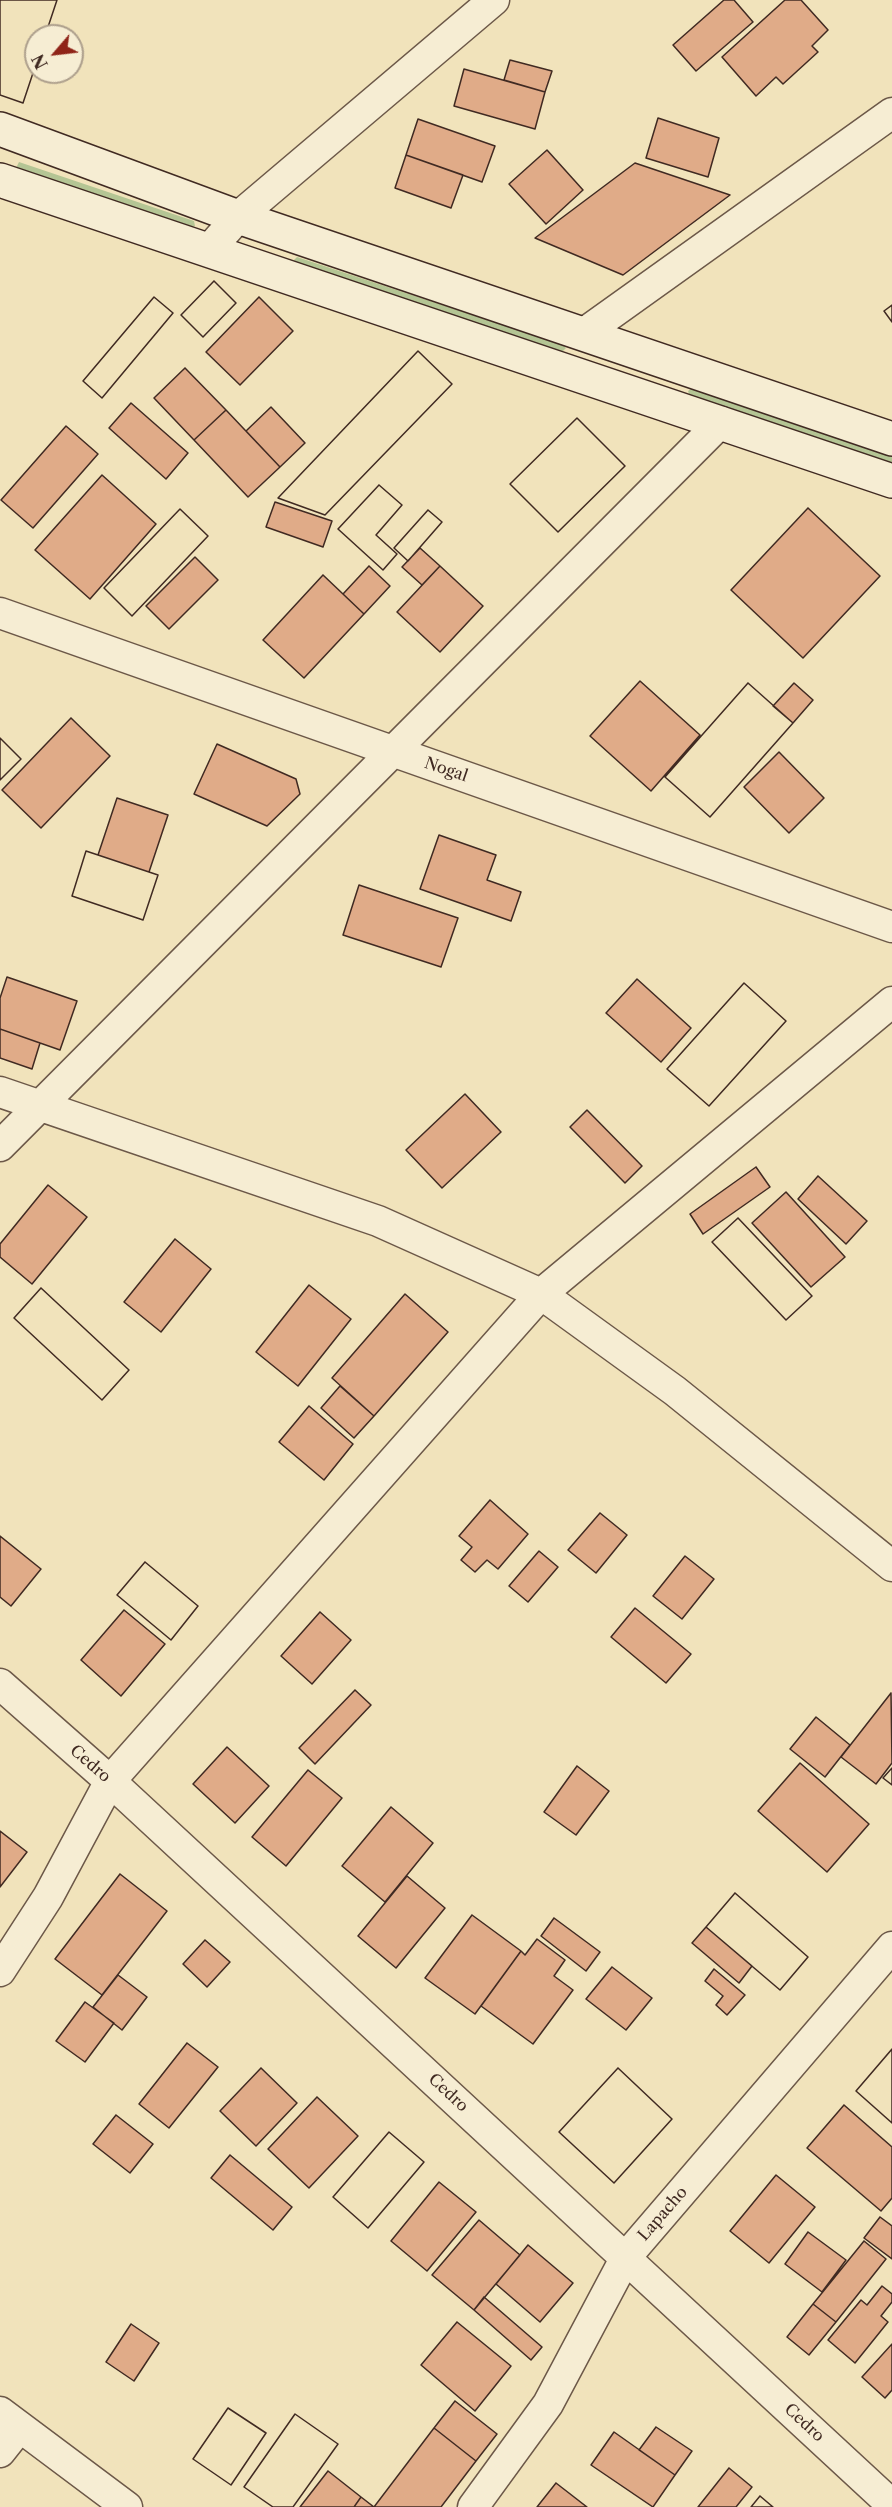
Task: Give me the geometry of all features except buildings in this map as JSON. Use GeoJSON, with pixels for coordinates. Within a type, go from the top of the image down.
{"type":"FeatureCollection","features":[{"type":"Feature","properties":{"kind":"main road"},"geometry":{"type":"LineString","coordinates":[[0,129],[238,217],[892,439]]}},
{"type":"Feature","properties":{"kind":"main road"},"geometry":{"type":"LineString","coordinates":[[0,180],[892,481]]}},
{"type":"Feature","properties":{"kind":"main road"},"geometry":{"type":"LineString","coordinates":[[621,391],[636,352]]}},
{"type":"Feature","properties":{"kind":"street"},"geometry":{"type":"LineString","coordinates":[[208,251],[238,217],[494,0]]}},
{"type":"Feature","properties":{"kind":"street"},"geometry":{"type":"LineString","coordinates":[[583,334],[892,113]]}},
{"type":"Feature","properties":{"kind":"street"},"geometry":{"type":"LineString","coordinates":[[0,1146],[721,422]]}},
{"type":"Feature","properties":{"kind":"street","name":"Nogal"},"geometry":{"type":"LineString","coordinates":[[0,613],[892,927]]}},
{"type":"Feature","properties":{"kind":"street"},"geometry":{"type":"LineString","coordinates":[[0,1971],[48,1897],[110,1781],[541,1294],[892,1002]]}},
{"type":"Feature","properties":{"kind":"street"},"geometry":{"type":"LineString","coordinates":[[0,1092],[378,1221],[541,1294],[675,1391],[892,1566]]}},
{"type":"Feature","properties":{"kind":"street","name":"Cedro"},"geometry":{"type":"LineString","coordinates":[[0,1684],[110,1781],[892,2505]]}},
{"type":"Feature","properties":{"kind":"street","name":"Lapacho"},"geometry":{"type":"LineString","coordinates":[[472,2507],[548,2404],[626,2257],[892,1947]]}},
{"type":"Feature","properties":{"kind":"street"},"geometry":{"type":"LineString","coordinates":[[0,2452],[10,2420],[127,2507]]}},
{"type":"Feature","properties":{"kind":"green space"},"geometry":{"type":"Polygon","coordinates":[[[19,162],[194,221],[195,226],[192,227],[16,168],[19,162]]]}},
{"type":"Feature","properties":{"kind":"green space"},"geometry":{"type":"Polygon","coordinates":[[[297,257],[563,345],[566,348],[562,352],[295,262],[297,257]]]}},
{"type":"Feature","properties":{"kind":"green space"},"geometry":{"type":"Polygon","coordinates":[[[692,388],[892,457],[892,464],[689,394],[688,391],[692,388]]]}}]}
